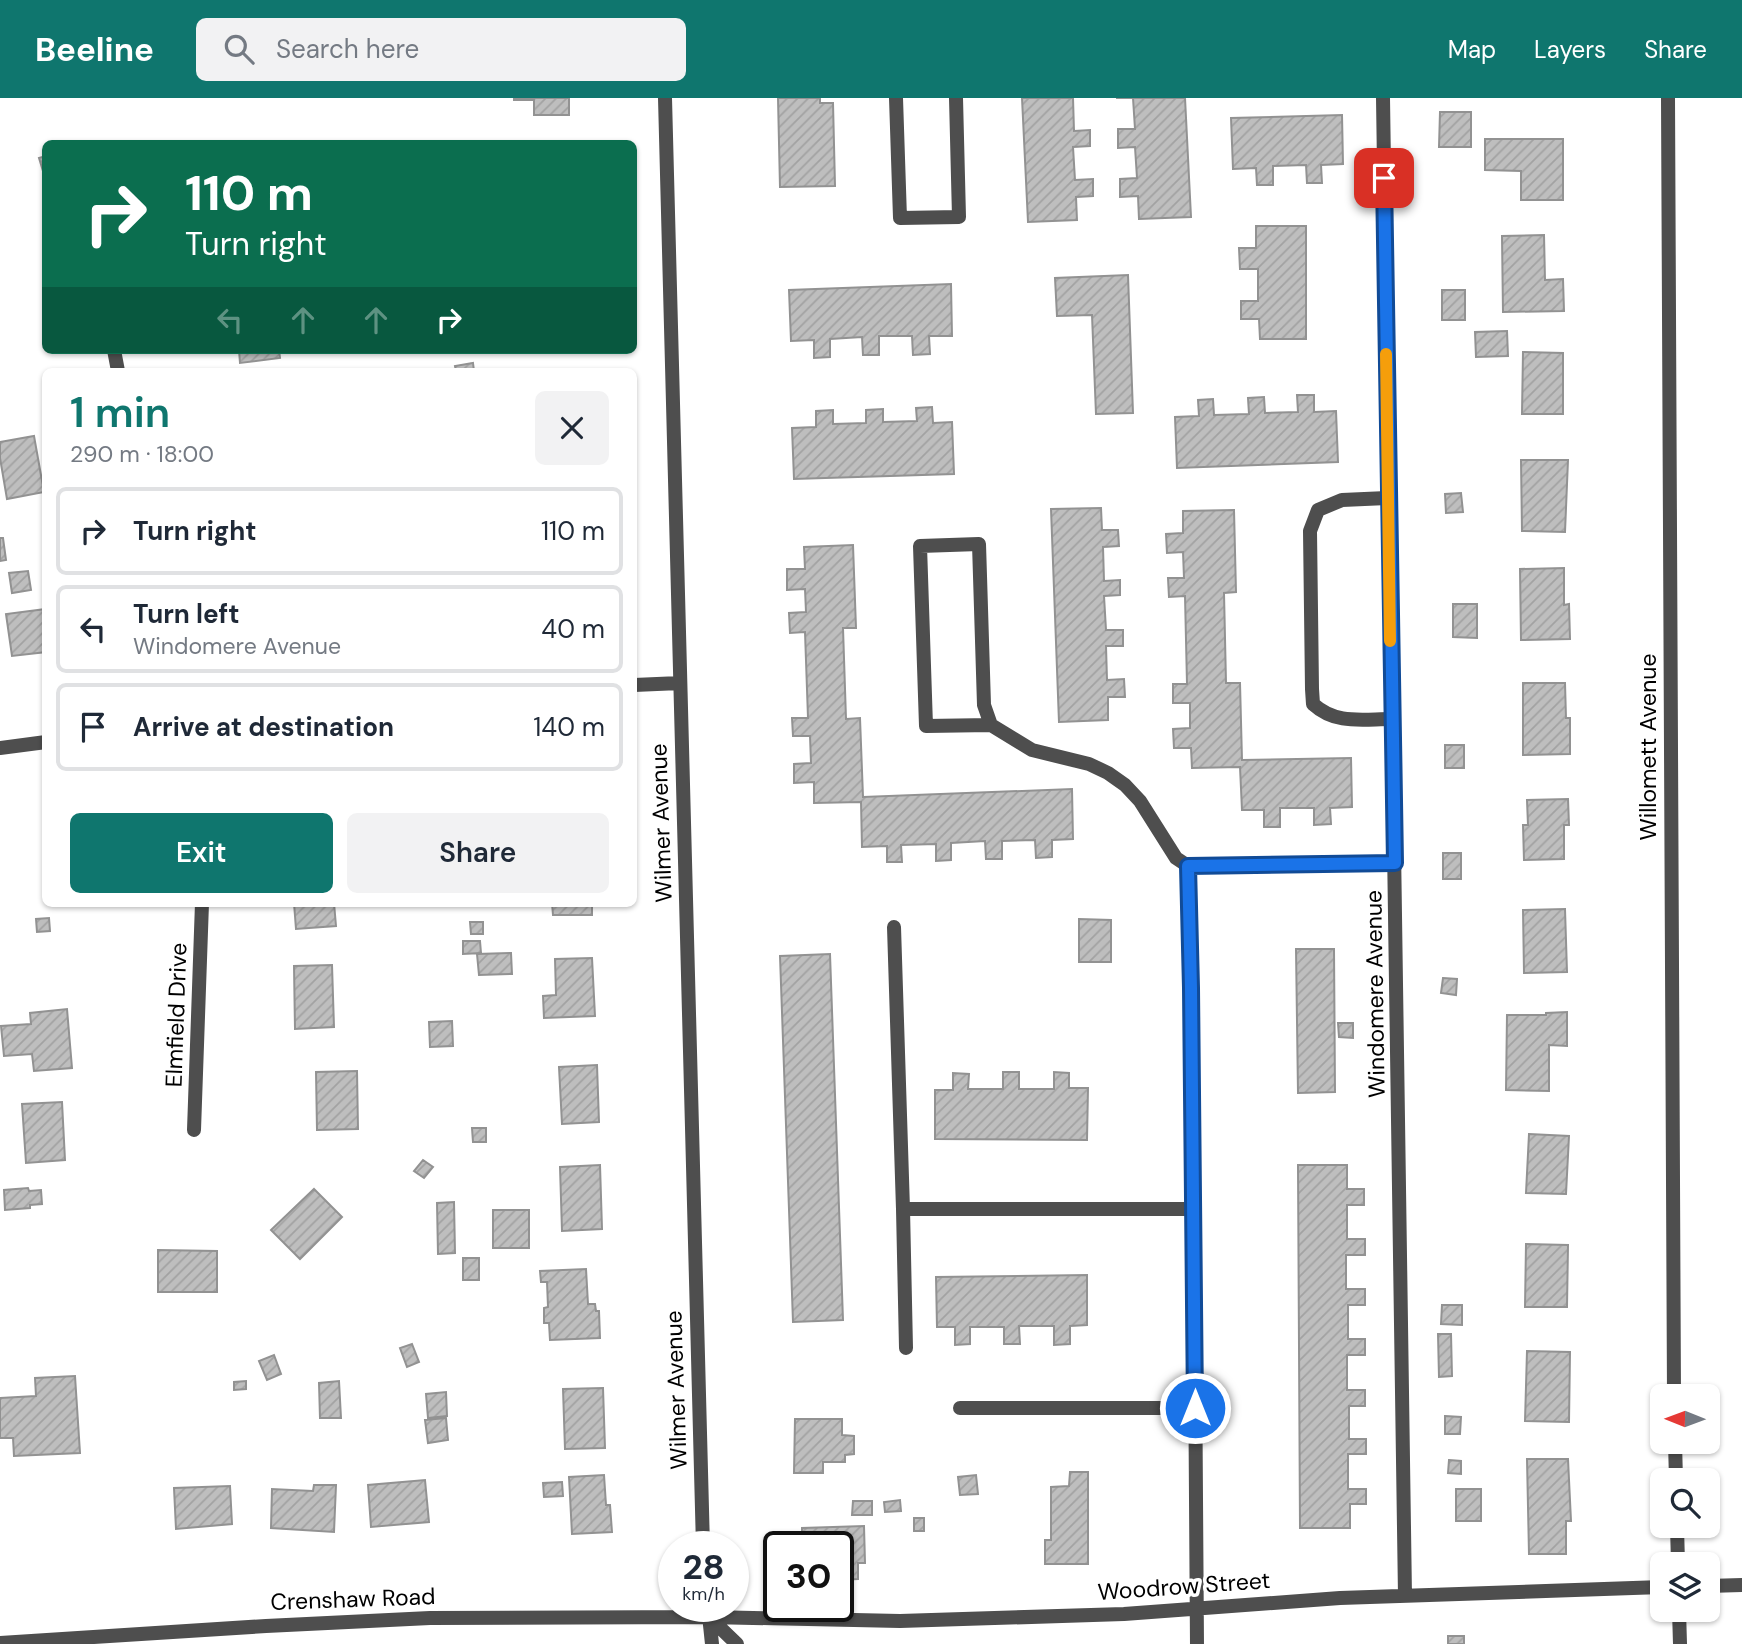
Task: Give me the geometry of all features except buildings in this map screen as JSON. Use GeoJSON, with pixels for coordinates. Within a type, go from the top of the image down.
{"type":"FeatureCollection","features":[{"type":"Feature","properties":{"kind":"street","name":"Wilmer Avenue"},"geometry":{"type":"LineString","coordinates":[[665,98],[704,1531]]}},
{"type":"Feature","properties":{"kind":"street"},"geometry":{"type":"LineString","coordinates":[[896,98],[900,218],[959,217],[956,98]]}},
{"type":"Feature","properties":{"kind":"street","name":"Windomere Avenue"},"geometry":{"type":"LineString","coordinates":[[1383,98],[1387,498],[1398,932],[1405,1596]]}},
{"type":"Feature","properties":{"kind":"street","name":"Willomett Avenue"},"geometry":{"type":"LineString","coordinates":[[1668,98],[1674,1384]]}},
{"type":"Feature","properties":{"kind":"street"},"geometry":{"type":"LineString","coordinates":[[1387,498],[1342,500],[1318,510],[1310,531],[1312,689],[1313,704],[1334,719],[1392,719]]}},
{"type":"Feature","properties":{"kind":"street"},"geometry":{"type":"LineString","coordinates":[[991,725],[984,705],[979,544],[920,545],[926,726],[991,725],[1032,750],[1069,758],[1108,772],[1140,801],[1176,858],[1188,866],[1395,863]]}},
{"type":"Feature","properties":{"kind":"street"},"geometry":{"type":"LineString","coordinates":[[637,685],[680,683]]}},
{"type":"Feature","properties":{"kind":"street"},"geometry":{"type":"LineString","coordinates":[[0,748],[42,743]]}},
{"type":"Feature","properties":{"kind":"street"},"geometry":{"type":"LineString","coordinates":[[1188,866],[1197,1644]]}},
{"type":"Feature","properties":{"kind":"street","name":"Elmfield Drive"},"geometry":{"type":"LineString","coordinates":[[194,1130],[202,907]]}},
{"type":"Feature","properties":{"kind":"street"},"geometry":{"type":"LineString","coordinates":[[894,928],[906,1349]]}},
{"type":"Feature","properties":{"kind":"street"},"geometry":{"type":"LineString","coordinates":[[903,1209],[1194,1209]]}},
{"type":"Feature","properties":{"kind":"street"},"geometry":{"type":"LineString","coordinates":[[960,1408],[1195,1408]]}},
{"type":"Feature","properties":{"kind":"street"},"geometry":{"type":"LineString","coordinates":[[1720,1586],[1742,1585]]}},
{"type":"Feature","properties":{"kind":"street","name":"Woodrow Street"},"geometry":{"type":"LineString","coordinates":[[749,1614],[900,1621],[1124,1614],[1340,1598],[1650,1587]]}},
{"type":"Feature","properties":{"kind":"street","name":"Crenshaw Road"},"geometry":{"type":"LineString","coordinates":[[0,1643],[430,1618],[658,1613]]}},
{"type":"Feature","properties":{"kind":"street"},"geometry":{"type":"LineString","coordinates":[[710,1622],[712,1644]]}},
{"type":"Feature","properties":{"kind":"street"},"geometry":{"type":"LineString","coordinates":[[718,1622],[737,1644]]}},
{"type":"Feature","properties":{"kind":"street"},"geometry":{"type":"LineString","coordinates":[[1679,1622],[1680,1644]]}},
{"type":"Feature","properties":{"kind":"slow traffic"},"geometry":{"type":"LineString","coordinates":[[1386,354],[1390,641]]}},
{"type":"Feature","properties":{"kind":"route"},"geometry":{"type":"LineString","coordinates":[[1195,1408],[1188,866],[1395,863],[1387,498],[1384,178]]}}]}
